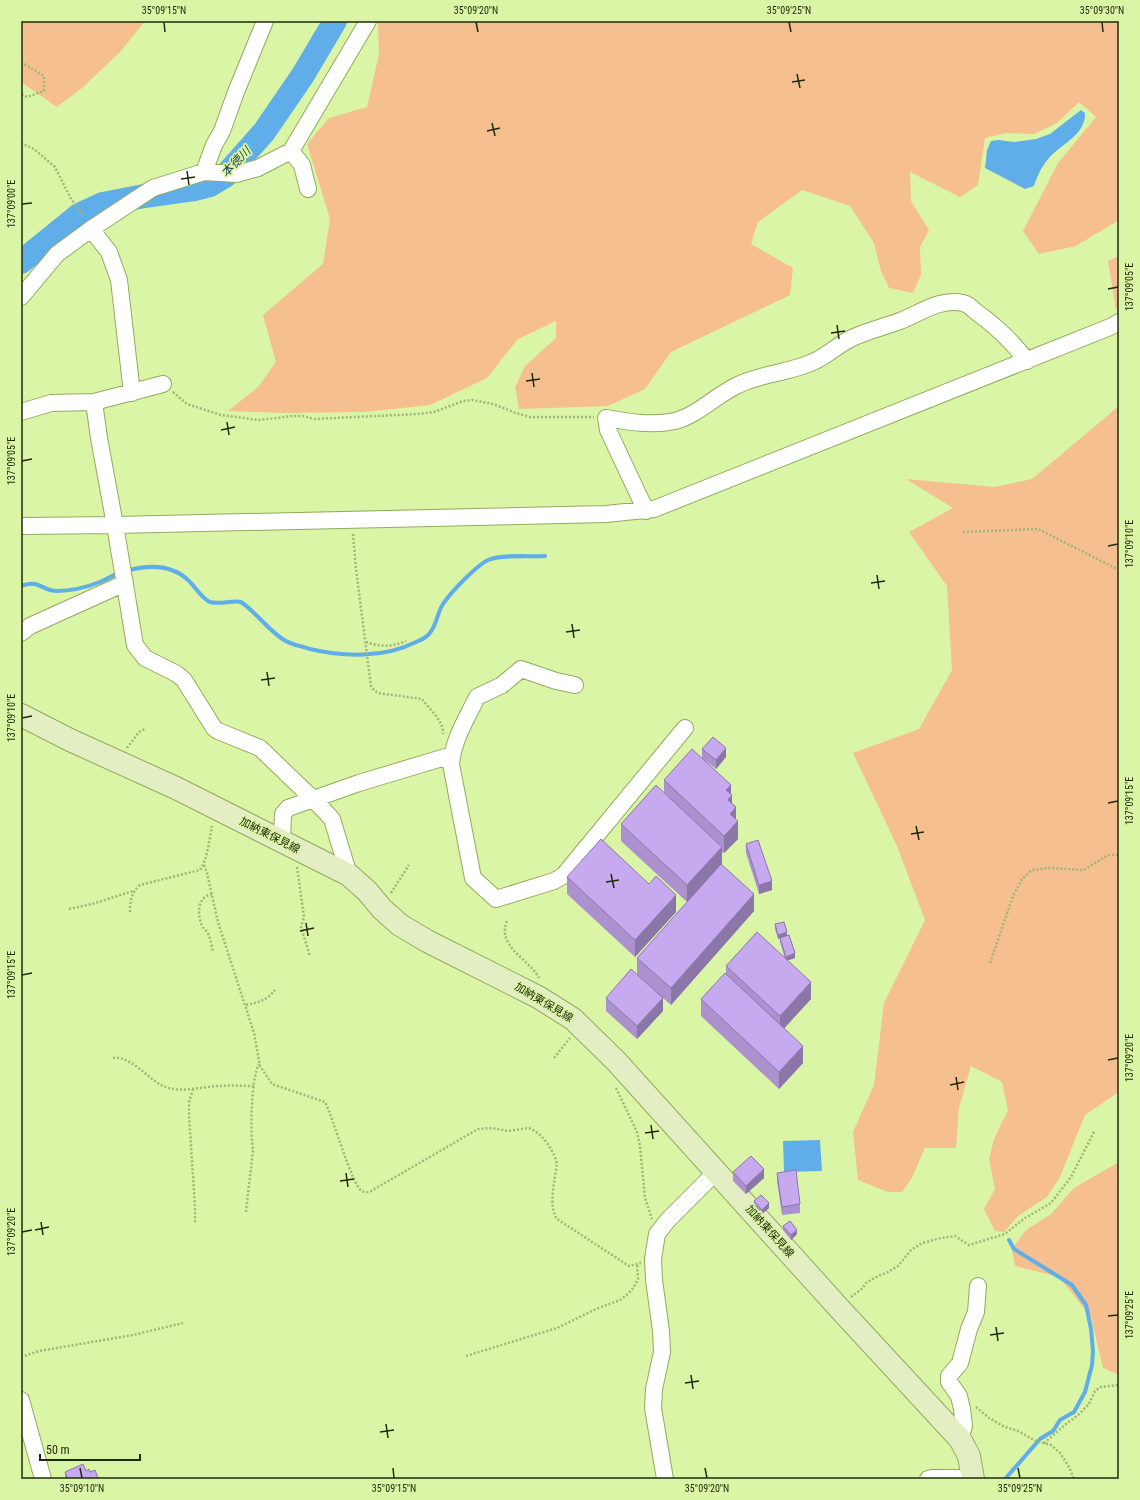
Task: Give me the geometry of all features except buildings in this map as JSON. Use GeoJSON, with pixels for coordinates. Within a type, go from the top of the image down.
{"type":"FeatureCollection","features":[{"type":"Feature","properties":{"kind":"main road","name":"加納東保見線"},"geometry":{"type":"LineString","coordinates":[[21,715],[282,840],[349,875],[400,925],[427,941],[538,996],[573,1019],[616,1061],[699,1151],[716,1172],[838,1307],[960,1439],[969,1456],[973,1478]]}},
{"type":"Feature","properties":{"kind":"street"},"geometry":{"type":"LineString","coordinates":[[210,172],[214,145],[222,130],[265,21]]}},
{"type":"Feature","properties":{"kind":"street"},"geometry":{"type":"LineString","coordinates":[[21,297],[57,254],[92,225],[153,188],[210,172],[236,174],[258,168],[291,151],[368,21]]}},
{"type":"Feature","properties":{"kind":"street"},"geometry":{"type":"LineString","coordinates":[[291,151],[302,165],[308,189]]}},
{"type":"Feature","properties":{"kind":"street"},"geometry":{"type":"LineString","coordinates":[[92,225],[109,252],[119,280],[132,393]]}},
{"type":"Feature","properties":{"kind":"street"},"geometry":{"type":"LineString","coordinates":[[646,511],[608,430],[606,418],[645,424],[675,421],[692,414],[717,396],[738,384],[815,361],[851,339],[944,302],[964,303],[988,321],[1014,344],[1027,361]]}},
{"type":"Feature","properties":{"kind":"street"},"geometry":{"type":"LineString","coordinates":[[21,526],[606,514],[654,510],[1027,361],[1119,322]]}},
{"type":"Feature","properties":{"kind":"street"},"geometry":{"type":"LineString","coordinates":[[21,412],[50,403],[94,402],[163,384]]}},
{"type":"Feature","properties":{"kind":"street"},"geometry":{"type":"LineString","coordinates":[[94,402],[99,438],[136,645],[145,658],[177,674],[184,680],[214,728],[260,748],[332,819],[349,875]]}},
{"type":"Feature","properties":{"kind":"street"},"geometry":{"type":"LineString","coordinates":[[21,633],[30,626],[125,583]]}},
{"type":"Feature","properties":{"kind":"street"},"geometry":{"type":"LineString","coordinates":[[282,840],[284,814],[288,808],[446,757],[458,738],[477,697],[502,685],[521,669],[556,680],[575,684]]}},
{"type":"Feature","properties":{"kind":"street"},"geometry":{"type":"LineString","coordinates":[[446,757],[451,764],[473,878],[496,899],[554,881],[563,876],[685,728]]}},
{"type":"Feature","properties":{"kind":"street"},"geometry":{"type":"LineString","coordinates":[[665,1479],[652,1408],[654,1389],[662,1352],[653,1260],[657,1234],[668,1220],[716,1172]]}},
{"type":"Feature","properties":{"kind":"street"},"geometry":{"type":"LineString","coordinates":[[960,1439],[964,1426],[962,1409],[959,1396],[949,1382],[949,1376],[960,1363],[967,1336],[976,1312],[978,1286]]}},
{"type":"Feature","properties":{"kind":"street"},"geometry":{"type":"LineString","coordinates":[[21,1400],[43,1479]]}},
{"type":"Feature","properties":{"kind":"street"},"geometry":{"type":"LineString","coordinates":[[928,1479],[973,1478]]}},
{"type":"Feature","properties":{"kind":"path"},"geometry":{"type":"LineString","coordinates":[[21,62],[44,76],[44,91],[27,97],[21,94]]}},
{"type":"Feature","properties":{"kind":"path"},"geometry":{"type":"LineString","coordinates":[[21,143],[34,149],[55,167],[70,196],[92,225]]}},
{"type":"Feature","properties":{"kind":"path"},"geometry":{"type":"LineString","coordinates":[[163,384],[187,404],[221,415],[259,420],[292,416],[303,416],[314,419],[418,414],[434,412],[463,401],[472,400],[493,404],[516,414],[530,417],[589,416],[606,418]]}},
{"type":"Feature","properties":{"kind":"path"},"geometry":{"type":"LineString","coordinates":[[352,520],[356,568],[371,686],[378,693],[422,700],[439,720],[443,730],[446,757]]}},
{"type":"Feature","properties":{"kind":"path"},"geometry":{"type":"LineString","coordinates":[[963,532],[1038,529],[1119,570]]}},
{"type":"Feature","properties":{"kind":"path"},"geometry":{"type":"LineString","coordinates":[[365,641],[373,645],[388,646],[406,640]]}},
{"type":"Feature","properties":{"kind":"path"},"geometry":{"type":"LineString","coordinates":[[120,763],[128,746],[139,732],[145,730]]}},
{"type":"Feature","properties":{"kind":"path"},"geometry":{"type":"LineString","coordinates":[[130,912],[130,902],[134,891],[140,885],[200,870],[204,865],[213,824],[219,810]]}},
{"type":"Feature","properties":{"kind":"path"},"geometry":{"type":"LineString","coordinates":[[301,850],[297,856],[297,868],[304,917],[301,927],[310,956]]}},
{"type":"Feature","properties":{"kind":"path"},"geometry":{"type":"LineString","coordinates":[[990,963],[1013,896],[1022,880],[1032,870],[1050,868],[1084,870],[1108,855],[1119,855]]}},
{"type":"Feature","properties":{"kind":"path"},"geometry":{"type":"LineString","coordinates":[[204,865],[218,922],[246,1005],[254,1033],[260,1063],[266,1076],[272,1084],[325,1102],[351,1171],[358,1187],[362,1192],[371,1191],[478,1129],[492,1128],[508,1131],[529,1128],[541,1137],[555,1157],[557,1164],[552,1206],[557,1219],[629,1266],[653,1260]]}},
{"type":"Feature","properties":{"kind":"path"},"geometry":{"type":"LineString","coordinates":[[382,909],[409,865]]}},
{"type":"Feature","properties":{"kind":"path"},"geometry":{"type":"LineString","coordinates":[[69,909],[92,904],[134,891]]}},
{"type":"Feature","properties":{"kind":"path"},"geometry":{"type":"LineString","coordinates":[[212,894],[203,898],[199,907],[202,925],[209,935],[213,952]]}},
{"type":"Feature","properties":{"kind":"path"},"geometry":{"type":"LineString","coordinates":[[507,921],[505,927],[507,941],[537,974],[541,982],[538,996]]}},
{"type":"Feature","properties":{"kind":"path"},"geometry":{"type":"LineString","coordinates":[[246,1005],[269,998],[274,990]]}},
{"type":"Feature","properties":{"kind":"path"},"geometry":{"type":"LineString","coordinates":[[554,1058],[574,1034],[582,1027]]}},
{"type":"Feature","properties":{"kind":"path"},"geometry":{"type":"LineString","coordinates":[[114,1058],[119,1057],[125,1060],[163,1086],[194,1089],[221,1086],[254,1086]]}},
{"type":"Feature","properties":{"kind":"path"},"geometry":{"type":"LineString","coordinates":[[246,1212],[253,1150],[252,1108],[254,1086],[256,1069],[260,1063]]}},
{"type":"Feature","properties":{"kind":"path"},"geometry":{"type":"LineString","coordinates":[[615,1085],[637,1132],[640,1146],[645,1198],[657,1234]]}},
{"type":"Feature","properties":{"kind":"path"},"geometry":{"type":"LineString","coordinates":[[194,1089],[189,1102],[189,1108],[195,1223]]}},
{"type":"Feature","properties":{"kind":"path"},"geometry":{"type":"LineString","coordinates":[[838,1307],[844,1299],[850,1297],[863,1288],[866,1282],[898,1266],[912,1250],[922,1243],[955,1236],[969,1245],[1005,1234],[1025,1218],[1051,1203],[1071,1177],[1094,1130]]}},
{"type":"Feature","properties":{"kind":"path"},"geometry":{"type":"LineString","coordinates":[[466,1356],[557,1328],[585,1314],[620,1300],[634,1287],[638,1279],[637,1264]]}},
{"type":"Feature","properties":{"kind":"path"},"geometry":{"type":"LineString","coordinates":[[21,1357],[39,1351],[133,1335],[182,1324]]}},
{"type":"Feature","properties":{"kind":"path"},"geometry":{"type":"LineString","coordinates":[[1044,1443],[1089,1404],[1094,1391],[1101,1387],[1119,1385]]}},
{"type":"Feature","properties":{"kind":"path"},"geometry":{"type":"LineString","coordinates":[[959,1396],[969,1401],[989,1418],[1005,1427],[1018,1431],[1036,1441],[1051,1445],[1060,1453],[1074,1479]]}},
{"type":"Feature","properties":{"kind":"shaded area"},"geometry":{"type":"Polygon","coordinates":[[[21,21],[145,21],[121,51],[82,88],[57,107],[21,82],[21,21]]]}},
{"type":"Feature","properties":{"kind":"shaded area"},"geometry":{"type":"Polygon","coordinates":[[[378,21],[1119,21],[1119,220],[1076,246],[1039,254],[1023,231],[1058,163],[1096,117],[1079,102],[1057,123],[1034,134],[1006,133],[985,138],[978,185],[960,197],[910,172],[911,201],[929,230],[920,247],[921,275],[913,293],[889,288],[881,271],[874,243],[850,206],[802,190],[758,222],[751,244],[793,268],[790,295],[671,352],[645,389],[608,406],[519,409],[515,387],[525,366],[556,338],[556,321],[518,339],[487,378],[430,405],[365,412],[284,413],[228,411],[258,387],[276,362],[263,315],[323,264],[330,219],[307,144],[329,118],[367,107],[379,54],[378,21]]]}},
{"type":"Feature","properties":{"kind":"shaded area"},"geometry":{"type":"Polygon","coordinates":[[[1119,256],[1119,308],[1116,310],[1108,261],[1119,256]]]}},
{"type":"Feature","properties":{"kind":"shaded area"},"geometry":{"type":"Polygon","coordinates":[[[1119,406],[1119,1092],[1085,1115],[1060,1177],[1047,1197],[1018,1216],[1004,1232],[995,1231],[984,1209],[995,1189],[989,1159],[994,1139],[1008,1110],[1002,1082],[971,1066],[959,1108],[956,1148],[925,1148],[912,1178],[902,1192],[888,1192],[858,1180],[853,1132],[874,1085],[884,1003],[925,920],[897,846],[853,753],[919,729],[952,670],[947,586],[909,532],[953,508],[906,479],[995,487],[1032,479],[1119,406]]]}},
{"type":"Feature","properties":{"kind":"shaded area"},"geometry":{"type":"Polygon","coordinates":[[[1119,1162],[1119,1375],[1103,1368],[1091,1317],[1059,1277],[1015,1266],[1012,1249],[1026,1230],[1051,1214],[1074,1188],[1119,1162]]]}},
{"type":"Feature","properties":{"kind":"water"},"geometry":{"type":"Polygon","coordinates":[[[1081,110],[1085,113],[1084,121],[1081,127],[1072,138],[1046,161],[1034,186],[1025,189],[985,168],[987,150],[991,141],[998,140],[1014,142],[1036,139],[1050,134],[1081,110]]]}},
{"type":"Feature","properties":{"kind":"water"},"geometry":{"type":"Polygon","coordinates":[[[820,1140],[822,1171],[784,1172],[783,1141],[820,1140]]]}},
{"type":"Feature","properties":{"kind":"waterway","name":"本徳川"},"geometry":{"type":"LineString","coordinates":[[21,262],[79,215],[103,204],[144,196],[194,189],[210,185],[225,176],[264,132],[303,75],[335,21]]}},
{"type":"Feature","properties":{"kind":"waterway"},"geometry":{"type":"LineString","coordinates":[[126,571],[150,567],[158,567],[174,571],[188,580],[204,598],[210,602],[241,602],[278,636],[290,643],[323,652],[350,655],[391,651],[422,640],[434,627],[441,608],[447,599],[471,573],[488,560],[508,556],[545,556]]}},
{"type":"Feature","properties":{"kind":"waterway"},"geometry":{"type":"LineString","coordinates":[[21,586],[33,584],[57,591],[67,590],[95,584],[120,573]]}},
{"type":"Feature","properties":{"kind":"waterway"},"geometry":{"type":"LineString","coordinates":[[1005,1479],[1040,1439],[1053,1431],[1060,1420],[1074,1412],[1085,1392],[1092,1365],[1093,1351],[1091,1329],[1086,1305],[1072,1285],[1014,1249],[1009,1240]]}}]}
